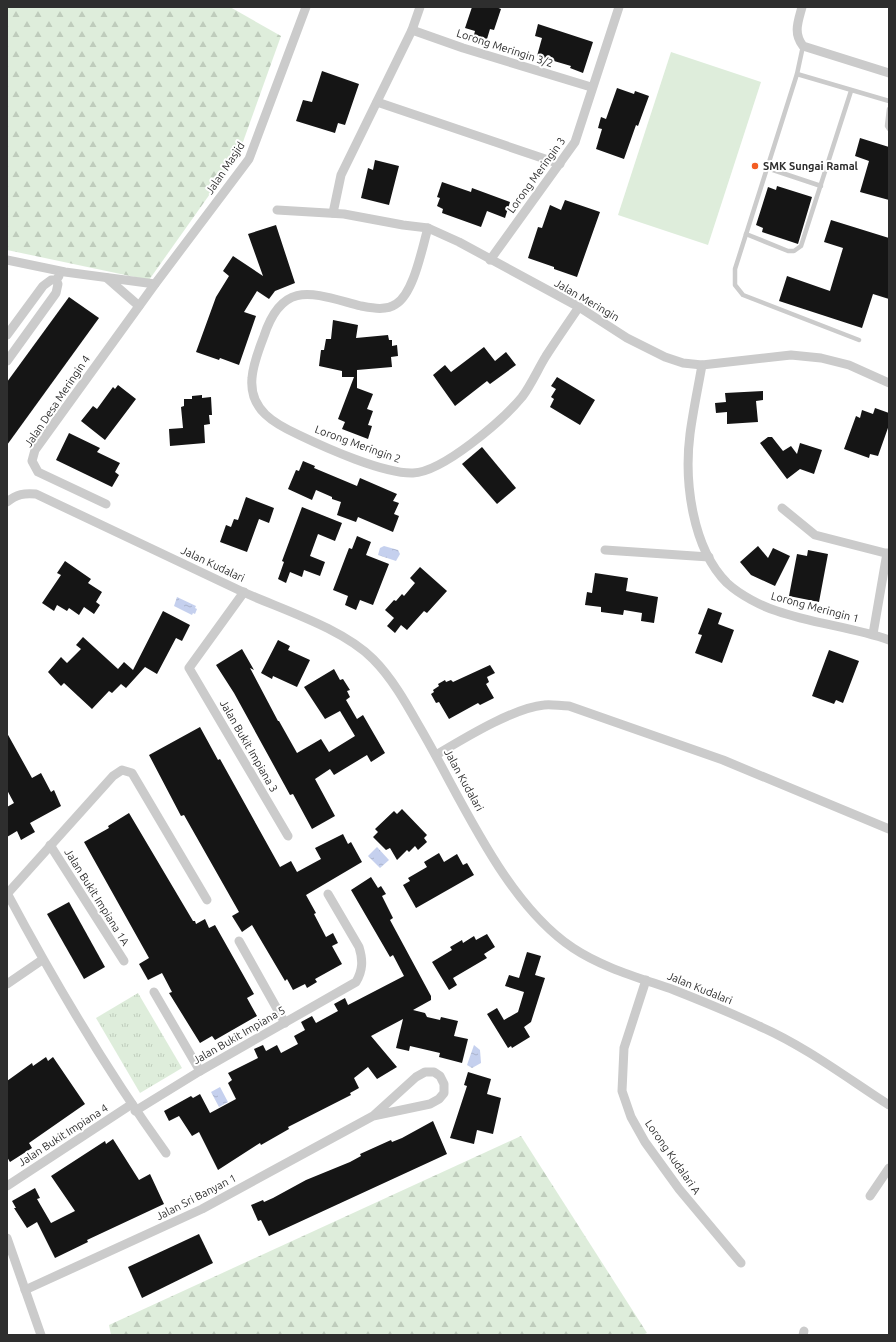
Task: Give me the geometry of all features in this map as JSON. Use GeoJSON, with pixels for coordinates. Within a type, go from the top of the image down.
{"type":"FeatureCollection","features":[{"type":"Feature","properties":{"kind":"street","name":"Jalan Masjid"},"geometry":{"type":"LineString","coordinates":[[155,284],[249,159],[306,7]]}},
{"type":"Feature","properties":{"kind":"street"},"geometry":{"type":"LineString","coordinates":[[333,213],[341,175],[412,30],[420,7]]}},
{"type":"Feature","properties":{"kind":"street","name":"Lorong Meringin 3"},"geometry":{"type":"LineString","coordinates":[[490,260],[575,142],[619,7]]}},
{"type":"Feature","properties":{"kind":"street"},"geometry":{"type":"LineString","coordinates":[[802,7],[796,28],[799,41],[803,46],[889,73]]}},
{"type":"Feature","properties":{"kind":"street","name":"Lorong Meringin 3/2"},"geometry":{"type":"LineString","coordinates":[[412,30],[463,48],[592,87]]}},
{"type":"Feature","properties":{"kind":"street"},"geometry":{"type":"LineString","coordinates":[[377,102],[560,164]]}},
{"type":"Feature","properties":{"kind":"street","name":"Jalan Meringin"},"geometry":{"type":"LineString","coordinates":[[277,210],[333,213],[428,228],[579,307],[627,338],[665,357],[683,364],[702,365],[791,355],[821,358],[849,365],[889,383]]}},
{"type":"Feature","properties":{"kind":"street","name":"Lorong Meringin 2"},"geometry":{"type":"LineString","coordinates":[[428,228],[409,288],[404,297],[396,305],[384,308],[369,308],[313,294],[299,294],[285,300],[275,309],[266,327],[252,378],[253,393],[258,406],[266,417],[278,425],[328,449],[397,473],[415,474],[432,469],[454,456],[507,412],[522,396],[579,307]]}},
{"type":"Feature","properties":{"kind":"street"},"geometry":{"type":"LineString","coordinates":[[7,260],[65,272],[155,284]]}},
{"type":"Feature","properties":{"kind":"street"},"geometry":{"type":"LineString","coordinates":[[7,335],[42,286],[51,280],[56,280],[65,272]]}},
{"type":"Feature","properties":{"kind":"street"},"geometry":{"type":"LineString","coordinates":[[107,278],[139,306]]}},
{"type":"Feature","properties":{"kind":"street"},"geometry":{"type":"LineString","coordinates":[[7,361],[56,293],[58,284],[56,280]]}},
{"type":"Feature","properties":{"kind":"street","name":"Jalan Desa Meringin 4"},"geometry":{"type":"LineString","coordinates":[[106,504],[38,472],[32,461],[36,450],[155,284]]}},
{"type":"Feature","properties":{"kind":"street","name":"Lorong Meringin 1"},"geometry":{"type":"LineString","coordinates":[[702,365],[690,435],[689,470],[691,502],[698,531],[709,558],[728,583],[752,600],[777,611],[873,634],[889,640]]}},
{"type":"Feature","properties":{"kind":"street","name":"Jalan Kudalari"},"geometry":{"type":"LineString","coordinates":[[7,502],[14,496],[25,493],[36,494],[244,592],[332,631],[356,644],[373,659],[389,678],[436,755],[501,869],[523,900],[547,926],[573,948],[602,964],[646,980],[762,1027],[808,1052],[889,1105]]}},
{"type":"Feature","properties":{"kind":"street"},"geometry":{"type":"LineString","coordinates":[[782,508],[815,535],[888,554],[873,634]]}},
{"type":"Feature","properties":{"kind":"street"},"geometry":{"type":"LineString","coordinates":[[605,550],[709,558]]}},
{"type":"Feature","properties":{"kind":"street","name":"Jalan Bukit Impiana 3"},"geometry":{"type":"LineString","coordinates":[[244,592],[189,668],[288,836]]}},
{"type":"Feature","properties":{"kind":"street"},"geometry":{"type":"LineString","coordinates":[[436,755],[490,724],[519,712],[543,705],[568,706],[723,760],[889,829]]}},
{"type":"Feature","properties":{"kind":"street"},"geometry":{"type":"LineString","coordinates":[[166,1153],[134,1107],[42,960],[7,894],[50,845],[114,776],[122,770],[132,773],[207,900]]}},
{"type":"Feature","properties":{"kind":"street","name":"Jalan Bukit Impiana 1A"},"geometry":{"type":"LineString","coordinates":[[50,845],[124,961]]}},
{"type":"Feature","properties":{"kind":"street","name":"Jalan Bukit Impiana 5"},"geometry":{"type":"LineString","coordinates":[[134,1107],[356,982],[361,973],[362,956],[359,947],[328,894]]}},
{"type":"Feature","properties":{"kind":"street"},"geometry":{"type":"LineString","coordinates":[[239,941],[285,1023]]}},
{"type":"Feature","properties":{"kind":"street"},"geometry":{"type":"LineString","coordinates":[[7,984],[42,960]]}},
{"type":"Feature","properties":{"kind":"street","name":"Lorong Kudalari A"},"geometry":{"type":"LineString","coordinates":[[646,980],[624,1048],[622,1091],[631,1117],[645,1142],[679,1189],[741,1263]]}},
{"type":"Feature","properties":{"kind":"street"},"geometry":{"type":"LineString","coordinates":[[154,992],[200,1071]]}},
{"type":"Feature","properties":{"kind":"street","name":"Jalan Sri Banyan 1"},"geometry":{"type":"LineString","coordinates":[[25,1290],[202,1210],[373,1116],[416,1077],[426,1072],[434,1072],[440,1076],[444,1084],[444,1093],[439,1099],[420,1107],[373,1116]]}},
{"type":"Feature","properties":{"kind":"street","name":"Jalan Bukit Impiana 4"},"geometry":{"type":"LineString","coordinates":[[7,1186],[134,1107]]}},
{"type":"Feature","properties":{"kind":"street"},"geometry":{"type":"LineString","coordinates":[[870,1196],[889,1168]]}},
{"type":"Feature","properties":{"kind":"street"},"geometry":{"type":"LineString","coordinates":[[7,1238],[41,1335]]}},
{"type":"Feature","properties":{"kind":"lane"},"geometry":{"type":"LineString","coordinates":[[803,46],[797,74],[746,234],[734,277],[735,285],[743,295],[858,340]]}},
{"type":"Feature","properties":{"kind":"lane"},"geometry":{"type":"LineString","coordinates":[[797,74],[850,91],[889,101]]}},
{"type":"Feature","properties":{"kind":"lane"},"geometry":{"type":"LineString","coordinates":[[746,234],[788,251],[798,249],[801,246],[850,91]]}},
{"type":"Feature","properties":{"kind":"lane"},"geometry":{"type":"LineString","coordinates":[[889,109],[887,126],[889,129]]}},
{"type":"Feature","properties":{"kind":"lane"},"geometry":{"type":"LineString","coordinates":[[767,168],[821,186]]}},
{"type":"Feature","properties":{"kind":"green space"},"geometry":{"type":"Polygon","coordinates":[[[7,7],[230,7],[281,36],[239,153],[149,280],[7,250],[7,7]]]}},
{"type":"Feature","properties":{"kind":"green space"},"geometry":{"type":"Polygon","coordinates":[[[671,52],[761,82],[708,245],[618,215],[671,52]]]}},
{"type":"Feature","properties":{"kind":"green space"},"geometry":{"type":"Polygon","coordinates":[[[138,993],[182,1068],[140,1093],[96,1018],[138,993]]]}},
{"type":"Feature","properties":{"kind":"green space"},"geometry":{"type":"Polygon","coordinates":[[[521,1136],[647,1333],[642,1335],[111,1335],[109,1325],[521,1136]]]}},
{"type":"Feature","properties":{"kind":"water"},"geometry":{"type":"Polygon","coordinates":[[[384,546],[398,550],[400,554],[396,561],[378,555],[380,548],[384,546]]]}},
{"type":"Feature","properties":{"kind":"water"},"geometry":{"type":"Polygon","coordinates":[[[177,597],[196,606],[195,608],[197,609],[195,614],[193,613],[192,615],[174,606],[177,597]]]}},
{"type":"Feature","properties":{"kind":"water"},"geometry":{"type":"Polygon","coordinates":[[[377,847],[389,860],[380,868],[368,856],[377,847]]]}},
{"type":"Feature","properties":{"kind":"water"},"geometry":{"type":"Polygon","coordinates":[[[474,1045],[480,1050],[481,1063],[472,1068],[467,1065],[474,1045]]]}},
{"type":"Feature","properties":{"kind":"water"},"geometry":{"type":"Polygon","coordinates":[[[220,1087],[228,1102],[219,1107],[211,1092],[220,1087]]]}},
{"type":"Feature","properties":{"kind":"building"},"geometry":{"type":"Polygon","coordinates":[[[472,7],[496,7],[501,9],[494,30],[490,29],[487,39],[474,35],[475,31],[465,28],[472,7]]]}},
{"type":"Feature","properties":{"kind":"building"},"geometry":{"type":"Polygon","coordinates":[[[538,24],[593,42],[583,73],[570,68],[571,66],[537,56],[542,38],[535,36],[538,24]]]}},
{"type":"Feature","properties":{"kind":"building"},"geometry":{"type":"Polygon","coordinates":[[[322,71],[359,84],[345,125],[338,123],[335,133],[296,121],[303,100],[312,102],[322,71]]]}},
{"type":"Feature","properties":{"kind":"building"},"geometry":{"type":"Polygon","coordinates":[[[617,88],[634,94],[635,91],[649,96],[638,126],[636,125],[624,159],[596,149],[602,129],[598,128],[601,117],[606,119],[617,88]]]}},
{"type":"Feature","properties":{"kind":"building"},"geometry":{"type":"Polygon","coordinates":[[[860,138],[889,147],[889,200],[860,192],[869,161],[855,156],[860,138]]]}},
{"type":"Feature","properties":{"kind":"building"},"geometry":{"type":"Polygon","coordinates":[[[375,160],[399,166],[389,205],[361,198],[368,168],[373,170],[375,160]]]}},
{"type":"Feature","properties":{"kind":"building"},"geometry":{"type":"Polygon","coordinates":[[[442,182],[471,192],[472,188],[510,202],[505,218],[487,211],[481,227],[442,213],[443,209],[437,206],[440,198],[437,197],[442,182]]]}},
{"type":"Feature","properties":{"kind":"building"},"geometry":{"type":"Polygon","coordinates":[[[777,186],[812,197],[798,244],[762,232],[763,228],[756,225],[768,187],[776,190],[777,186]]]}},
{"type":"Feature","properties":{"kind":"building"},"geometry":{"type":"Polygon","coordinates":[[[565,200],[600,212],[577,277],[528,258],[538,227],[542,228],[550,205],[561,210],[565,200]]]}},
{"type":"Feature","properties":{"kind":"building"},"geometry":{"type":"Polygon","coordinates":[[[831,220],[889,238],[889,299],[873,294],[862,328],[779,301],[787,276],[830,291],[843,248],[824,242],[831,220]]]}},
{"type":"Feature","properties":{"kind":"building"},"geometry":{"type":"Polygon","coordinates":[[[276,225],[295,283],[275,291],[269,299],[257,291],[244,312],[256,316],[239,365],[220,358],[219,360],[196,352],[216,297],[229,276],[223,271],[233,256],[263,276],[248,234],[276,225]]]}},
{"type":"Feature","properties":{"kind":"building"},"geometry":{"type":"Polygon","coordinates":[[[69,297],[99,318],[7,445],[7,382],[69,297]]]}},
{"type":"Feature","properties":{"kind":"building"},"geometry":{"type":"Polygon","coordinates":[[[333,320],[358,325],[356,338],[388,335],[389,340],[392,340],[392,346],[397,345],[398,356],[391,357],[392,367],[357,370],[357,388],[373,394],[367,409],[373,411],[368,425],[372,426],[368,439],[342,429],[345,422],[338,419],[354,377],[342,377],[342,371],[319,366],[321,350],[324,350],[326,339],[331,339],[333,320]]]}},
{"type":"Feature","properties":{"kind":"building"},"geometry":{"type":"Polygon","coordinates":[[[484,347],[495,361],[506,352],[516,365],[490,384],[487,381],[455,406],[433,375],[445,365],[451,372],[484,347]]]}},
{"type":"Feature","properties":{"kind":"building"},"geometry":{"type":"Polygon","coordinates":[[[557,377],[595,400],[580,425],[550,407],[554,399],[551,397],[556,389],[551,386],[557,377]]]}},
{"type":"Feature","properties":{"kind":"building"},"geometry":{"type":"Polygon","coordinates":[[[118,385],[136,399],[105,440],[81,421],[93,406],[97,409],[113,387],[115,389],[118,385]]]}},
{"type":"Feature","properties":{"kind":"building"},"geometry":{"type":"Polygon","coordinates":[[[763,391],[763,400],[756,401],[758,422],[727,424],[727,412],[716,413],[715,403],[726,402],[725,393],[763,391]]]}},
{"type":"Feature","properties":{"kind":"building"},"geometry":{"type":"Polygon","coordinates":[[[202,395],[202,398],[211,397],[212,415],[209,415],[210,424],[204,425],[205,443],[170,446],[169,429],[183,428],[181,407],[184,406],[184,399],[192,399],[192,396],[202,395]]]}},
{"type":"Feature","properties":{"kind":"building"},"geometry":{"type":"Polygon","coordinates":[[[875,408],[889,413],[889,425],[878,456],[870,454],[869,458],[844,449],[856,416],[860,418],[862,410],[873,414],[875,408]]]}},
{"type":"Feature","properties":{"kind":"building"},"geometry":{"type":"Polygon","coordinates":[[[69,433],[100,448],[97,452],[120,463],[115,472],[119,475],[112,487],[56,460],[69,433]]]}},
{"type":"Feature","properties":{"kind":"building"},"geometry":{"type":"Polygon","coordinates":[[[768,437],[772,437],[783,451],[791,446],[797,454],[800,443],[822,450],[814,474],[800,469],[787,479],[760,443],[768,437]]]}},
{"type":"Feature","properties":{"kind":"building"},"geometry":{"type":"Polygon","coordinates":[[[482,447],[516,488],[497,504],[462,464],[482,447]]]}},
{"type":"Feature","properties":{"kind":"building"},"geometry":{"type":"Polygon","coordinates":[[[303,461],[315,466],[314,468],[357,486],[360,478],[397,494],[393,501],[399,503],[394,514],[399,516],[393,532],[358,517],[356,522],[337,515],[341,502],[316,490],[312,500],[288,489],[296,470],[299,471],[303,461]]]}},
{"type":"Feature","properties":{"kind":"building"},"geometry":{"type":"Polygon","coordinates":[[[246,497],[274,508],[269,523],[259,519],[247,552],[220,542],[226,525],[231,527],[234,519],[238,520],[246,497]]]}},
{"type":"Feature","properties":{"kind":"building"},"geometry":{"type":"Polygon","coordinates":[[[302,507],[342,523],[335,541],[318,534],[310,556],[325,562],[320,576],[304,570],[302,577],[290,572],[286,583],[278,579],[284,562],[282,561],[302,507]]]}},
{"type":"Feature","properties":{"kind":"building"},"geometry":{"type":"Polygon","coordinates":[[[357,536],[371,542],[366,555],[389,564],[373,605],[360,600],[356,610],[345,605],[348,596],[333,590],[349,548],[352,549],[357,536]]]}},
{"type":"Feature","properties":{"kind":"building"},"geometry":{"type":"Polygon","coordinates":[[[758,546],[768,558],[773,548],[790,556],[775,586],[751,575],[740,562],[758,546]]]}},
{"type":"Feature","properties":{"kind":"building"},"geometry":{"type":"Polygon","coordinates":[[[808,550],[828,554],[819,602],[789,596],[797,554],[807,556],[808,550]]]}},
{"type":"Feature","properties":{"kind":"building"},"geometry":{"type":"Polygon","coordinates":[[[65,561],[91,579],[88,583],[102,592],[96,602],[100,605],[94,614],[84,607],[79,615],[69,608],[67,611],[57,605],[54,611],[42,603],[61,575],[57,573],[65,561]]]}},
{"type":"Feature","properties":{"kind":"building"},"geometry":{"type":"Polygon","coordinates":[[[420,567],[447,591],[427,613],[424,611],[407,630],[401,625],[395,633],[387,626],[394,618],[385,610],[402,594],[404,596],[415,583],[410,578],[420,567]]]}},
{"type":"Feature","properties":{"kind":"building"},"geometry":{"type":"Polygon","coordinates":[[[595,573],[628,578],[626,591],[658,597],[654,623],[641,621],[642,613],[624,610],[623,615],[601,612],[601,607],[585,605],[587,592],[592,593],[595,573]]]}},
{"type":"Feature","properties":{"kind":"building"},"geometry":{"type":"Polygon","coordinates":[[[708,608],[722,613],[718,624],[734,630],[722,663],[695,653],[702,635],[698,634],[708,608]]]}},
{"type":"Feature","properties":{"kind":"building"},"geometry":{"type":"Polygon","coordinates":[[[163,611],[190,625],[182,641],[176,638],[157,674],[145,667],[126,688],[121,684],[112,693],[109,691],[92,709],[64,683],[61,686],[48,672],[61,657],[67,663],[81,649],[76,645],[83,637],[118,669],[124,662],[133,670],[163,611]]]}},
{"type":"Feature","properties":{"kind":"building"},"geometry":{"type":"Polygon","coordinates":[[[278,640],[290,646],[288,650],[310,660],[297,687],[273,676],[272,679],[261,673],[278,640]]]}},
{"type":"Feature","properties":{"kind":"building"},"geometry":{"type":"Polygon","coordinates":[[[242,649],[254,670],[250,668],[278,721],[297,753],[321,739],[329,752],[355,736],[340,711],[325,719],[304,687],[334,669],[340,680],[343,679],[350,690],[347,691],[350,697],[346,700],[357,719],[363,715],[385,753],[371,762],[367,755],[334,775],[330,769],[315,779],[335,816],[312,829],[293,794],[290,795],[234,693],[216,665],[242,649]]]}},
{"type":"Feature","properties":{"kind":"building"},"geometry":{"type":"Polygon","coordinates":[[[829,650],[859,661],[843,703],[836,700],[834,704],[812,696],[829,650]]]}},
{"type":"Feature","properties":{"kind":"building"},"geometry":{"type":"Polygon","coordinates":[[[490,665],[495,673],[487,677],[489,682],[486,684],[494,698],[480,705],[478,703],[449,719],[439,702],[436,703],[431,694],[434,692],[433,690],[439,686],[438,684],[445,680],[446,682],[451,680],[453,682],[490,665]]]}},
{"type":"Feature","properties":{"kind":"building"},"geometry":{"type":"Polygon","coordinates":[[[200,727],[218,760],[220,759],[280,867],[291,861],[297,872],[321,859],[315,848],[343,834],[348,844],[351,842],[362,862],[306,895],[316,913],[314,914],[326,937],[333,933],[338,943],[332,946],[342,964],[315,979],[317,982],[307,988],[305,984],[293,990],[287,979],[285,981],[252,925],[242,932],[232,916],[239,912],[184,815],[181,816],[149,755],[200,727]]]}},
{"type":"Feature","properties":{"kind":"building"},"geometry":{"type":"Polygon","coordinates":[[[7,733],[32,778],[41,773],[51,792],[54,790],[61,806],[30,823],[35,832],[21,840],[17,831],[7,837],[7,807],[14,803],[7,790],[7,733]]]}},
{"type":"Feature","properties":{"kind":"building"},"geometry":{"type":"Polygon","coordinates":[[[402,809],[427,835],[424,838],[427,842],[418,850],[415,846],[409,852],[407,850],[397,860],[390,848],[386,850],[373,837],[378,832],[375,829],[394,811],[397,814],[402,809]]]}},
{"type":"Feature","properties":{"kind":"building"},"geometry":{"type":"Polygon","coordinates":[[[129,813],[193,921],[195,921],[196,924],[205,919],[209,928],[215,925],[254,994],[247,998],[257,1016],[215,1040],[212,1036],[200,1043],[169,993],[172,992],[162,973],[148,980],[139,964],[149,958],[84,842],[109,828],[108,826],[129,813]]]}},
{"type":"Feature","properties":{"kind":"building"},"geometry":{"type":"Polygon","coordinates":[[[439,853],[444,862],[457,854],[463,865],[467,863],[474,875],[416,908],[403,885],[410,881],[408,878],[427,867],[424,862],[439,853]]]}},
{"type":"Feature","properties":{"kind":"building"},"geometry":{"type":"Polygon","coordinates":[[[371,877],[378,888],[381,886],[386,894],[382,896],[393,918],[390,920],[431,996],[431,1000],[413,1010],[425,1013],[427,1017],[440,1020],[441,1017],[458,1021],[454,1036],[468,1039],[462,1063],[439,1057],[440,1053],[410,1046],[409,1051],[396,1048],[403,1019],[371,1036],[397,1067],[377,1079],[368,1067],[354,1078],[359,1088],[350,1093],[351,1095],[288,1127],[289,1129],[261,1145],[260,1143],[218,1170],[199,1132],[192,1136],[179,1116],[169,1121],[164,1111],[191,1096],[193,1098],[200,1094],[210,1113],[236,1099],[228,1083],[232,1080],[228,1073],[258,1058],[254,1049],[263,1045],[266,1051],[277,1045],[281,1053],[298,1044],[294,1036],[305,1030],[301,1022],[312,1016],[316,1023],[338,1011],[334,1004],[345,998],[348,1005],[404,976],[393,955],[390,957],[351,890],[371,877]]]}},
{"type":"Feature","properties":{"kind":"building"},"geometry":{"type":"Polygon","coordinates":[[[69,902],[105,967],[84,979],[47,914],[69,902]]]}},
{"type":"Feature","properties":{"kind":"building"},"geometry":{"type":"Polygon","coordinates":[[[487,934],[495,947],[484,954],[487,958],[453,978],[457,985],[449,990],[432,962],[452,950],[450,947],[462,940],[463,943],[474,936],[476,940],[487,934]]]}},
{"type":"Feature","properties":{"kind":"building"},"geometry":{"type":"Polygon","coordinates":[[[527,952],[541,956],[535,975],[545,978],[531,1022],[524,1027],[530,1037],[512,1048],[511,1046],[508,1048],[487,1014],[497,1008],[504,1020],[518,1012],[524,992],[505,986],[509,975],[519,978],[527,952]]]}},
{"type":"Feature","properties":{"kind":"building"},"geometry":{"type":"Polygon","coordinates":[[[46,1057],[48,1061],[53,1057],[85,1104],[29,1143],[32,1148],[10,1162],[7,1157],[7,1081],[32,1063],[33,1066],[46,1057]]]}},
{"type":"Feature","properties":{"kind":"building"},"geometry":{"type":"Polygon","coordinates":[[[468,1072],[491,1079],[487,1094],[501,1098],[493,1134],[477,1130],[474,1144],[450,1138],[467,1086],[464,1085],[468,1072]]]}},
{"type":"Feature","properties":{"kind":"building"},"geometry":{"type":"Polygon","coordinates":[[[433,1121],[447,1154],[269,1236],[261,1220],[258,1221],[251,1205],[273,1198],[306,1180],[350,1162],[361,1156],[360,1154],[391,1140],[392,1142],[402,1138],[433,1121]]]}},
{"type":"Feature","properties":{"kind":"building"},"geometry":{"type":"Polygon","coordinates":[[[113,1139],[139,1180],[150,1174],[164,1204],[87,1240],[88,1242],[55,1258],[37,1222],[27,1228],[14,1208],[16,1208],[12,1201],[35,1188],[40,1198],[37,1199],[51,1223],[75,1211],[51,1176],[105,1141],[106,1144],[113,1139]]]}},
{"type":"Feature","properties":{"kind":"building"},"geometry":{"type":"Polygon","coordinates":[[[199,1234],[213,1263],[142,1298],[128,1267],[199,1234]]]}},
{"type":"Feature","properties":{"kind":"place","name":"SMK Sungai Ramal"},"geometry":{"type":"Point","coordinates":[755,166]}}]}
